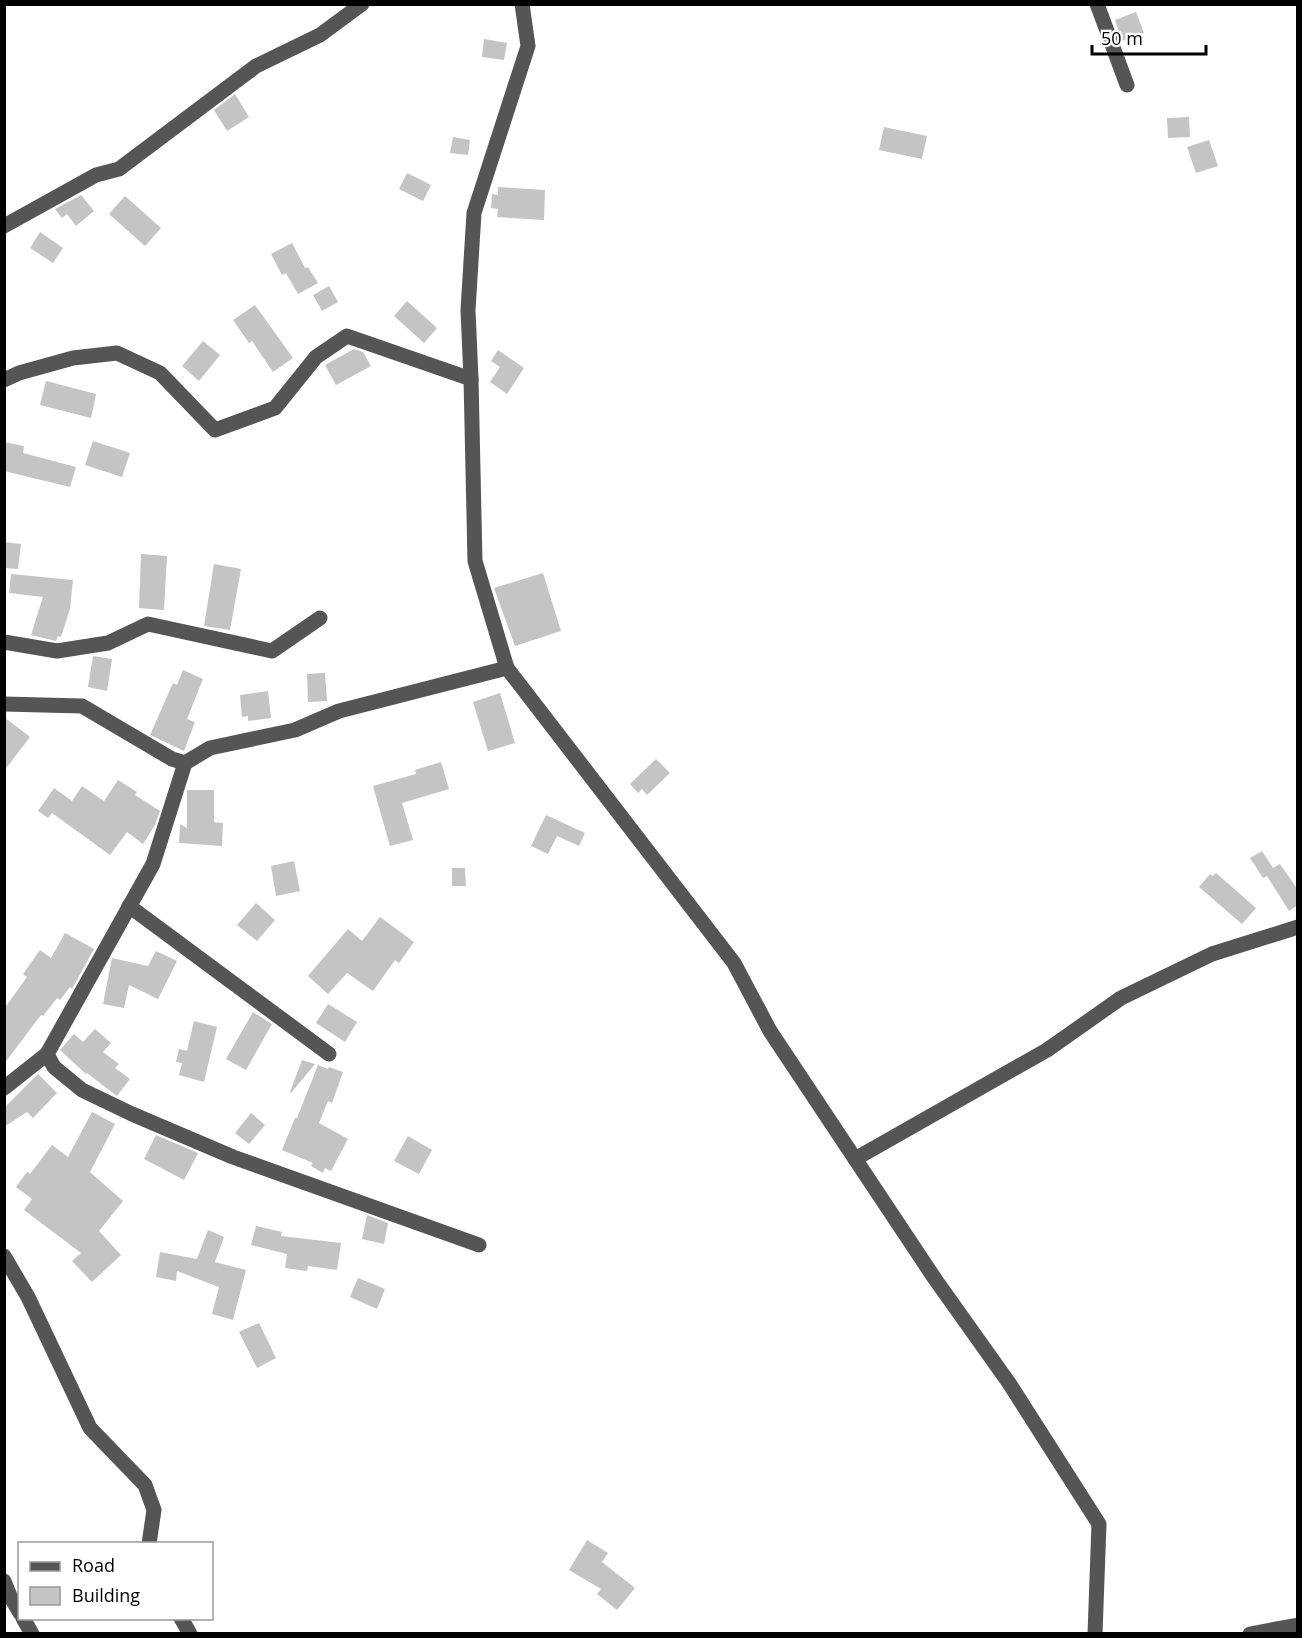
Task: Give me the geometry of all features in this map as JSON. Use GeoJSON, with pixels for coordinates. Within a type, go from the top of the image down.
{"type":"FeatureCollection","features":[{"type":"Feature","properties":{"kind":"street"},"geometry":{"type":"LineString","coordinates":[[4,226],[96,174],[119,169],[256,66],[320,35],[362,4]]}},
{"type":"Feature","properties":{"kind":"street"},"geometry":{"type":"LineString","coordinates":[[522,4],[528,46],[474,213],[468,310],[475,561],[507,668],[734,963],[770,1031],[935,1279],[1009,1383],[1099,1524],[1095,1634]]}},
{"type":"Feature","properties":{"kind":"street"},"geometry":{"type":"LineString","coordinates":[[1097,4],[1127,85]]}},
{"type":"Feature","properties":{"kind":"street"},"geometry":{"type":"LineString","coordinates":[[4,380],[19,373],[73,358],[117,353],[160,373],[215,430],[275,408],[316,357],[346,336],[471,379]]}},
{"type":"Feature","properties":{"kind":"street"},"geometry":{"type":"LineString","coordinates":[[4,642],[57,651],[108,643],[148,624],[273,651],[320,618]]}},
{"type":"Feature","properties":{"kind":"street"},"geometry":{"type":"LineString","coordinates":[[4,1088],[47,1054],[153,864],[185,763],[210,748],[295,730],[339,711],[507,668]]}},
{"type":"Feature","properties":{"kind":"street"},"geometry":{"type":"LineString","coordinates":[[4,704],[82,706],[172,759],[185,763]]}},
{"type":"Feature","properties":{"kind":"street"},"geometry":{"type":"LineString","coordinates":[[129,906],[329,1054]]}},
{"type":"Feature","properties":{"kind":"street"},"geometry":{"type":"LineString","coordinates":[[855,1159],[1047,1050],[1121,998],[1212,954],[1298,927]]}},
{"type":"Feature","properties":{"kind":"street"},"geometry":{"type":"LineString","coordinates":[[47,1054],[54,1067],[82,1090],[132,1114],[233,1157],[479,1245]]}},
{"type":"Feature","properties":{"kind":"street"},"geometry":{"type":"LineString","coordinates":[[4,1256],[28,1297],[90,1428],[145,1485],[153,1510],[149,1542]]}},
{"type":"Feature","properties":{"kind":"street"},"geometry":{"type":"LineString","coordinates":[[4,1581],[18,1610]]}},
{"type":"Feature","properties":{"kind":"street"},"geometry":{"type":"LineString","coordinates":[[24,1620],[32,1634]]}},
{"type":"Feature","properties":{"kind":"street"},"geometry":{"type":"LineString","coordinates":[[182,1620],[190,1634]]}},
{"type":"Feature","properties":{"kind":"street"},"geometry":{"type":"LineString","coordinates":[[1250,1634],[1298,1625]]}},
{"type":"Feature","properties":{"kind":"building"},"geometry":{"type":"Polygon","coordinates":[[[1136,12],[1144,33],[1122,41],[1115,20],[1136,12]]]}},
{"type":"Feature","properties":{"kind":"building"},"geometry":{"type":"Polygon","coordinates":[[[484,39],[507,43],[504,60],[482,57],[484,39]]]}},
{"type":"Feature","properties":{"kind":"building"},"geometry":{"type":"Polygon","coordinates":[[[235,94],[249,117],[227,131],[214,110],[235,94]]]}},
{"type":"Feature","properties":{"kind":"building"},"geometry":{"type":"Polygon","coordinates":[[[1189,117],[1190,137],[1168,138],[1167,118],[1189,117]]]}},
{"type":"Feature","properties":{"kind":"building"},"geometry":{"type":"Polygon","coordinates":[[[884,127],[927,136],[922,159],[879,150],[884,127]]]}},
{"type":"Feature","properties":{"kind":"building"},"geometry":{"type":"Polygon","coordinates":[[[453,137],[470,140],[468,155],[450,153],[453,137]]]}},
{"type":"Feature","properties":{"kind":"building"},"geometry":{"type":"Polygon","coordinates":[[[1209,140],[1218,166],[1196,173],[1187,147],[1209,140]]]}},
{"type":"Feature","properties":{"kind":"building"},"geometry":{"type":"Polygon","coordinates":[[[407,173],[431,185],[423,201],[399,189],[407,173]]]}},
{"type":"Feature","properties":{"kind":"building"},"geometry":{"type":"Polygon","coordinates":[[[498,187],[545,190],[544,220],[497,217],[498,209],[491,208],[492,194],[498,195],[498,187]]]}},
{"type":"Feature","properties":{"kind":"building"},"geometry":{"type":"Polygon","coordinates":[[[81,195],[94,211],[76,226],[67,214],[62,218],[55,209],[81,195]]]}},
{"type":"Feature","properties":{"kind":"building"},"geometry":{"type":"Polygon","coordinates":[[[125,196],[161,228],[145,246],[109,214],[125,196]]]}},
{"type":"Feature","properties":{"kind":"building"},"geometry":{"type":"Polygon","coordinates":[[[40,232],[63,248],[53,263],[30,248],[40,232]]]}},
{"type":"Feature","properties":{"kind":"building"},"geometry":{"type":"Polygon","coordinates":[[[292,243],[305,268],[308,267],[318,283],[298,294],[286,273],[282,275],[271,254],[292,243]]]}},
{"type":"Feature","properties":{"kind":"building"},"geometry":{"type":"Polygon","coordinates":[[[329,286],[338,302],[322,311],[313,295],[329,286]]]}},
{"type":"Feature","properties":{"kind":"building"},"geometry":{"type":"Polygon","coordinates":[[[407,301],[437,328],[424,343],[394,316],[407,301]]]}},
{"type":"Feature","properties":{"kind":"building"},"geometry":{"type":"Polygon","coordinates":[[[255,305],[293,358],[273,372],[252,341],[249,343],[233,320],[255,305]]]}},
{"type":"Feature","properties":{"kind":"building"},"geometry":{"type":"Polygon","coordinates":[[[203,341],[220,355],[199,381],[182,366],[203,341]]]}},
{"type":"Feature","properties":{"kind":"building"},"geometry":{"type":"Polygon","coordinates":[[[354,349],[363,352],[371,366],[336,385],[325,365],[354,349]]]}},
{"type":"Feature","properties":{"kind":"building"},"geometry":{"type":"Polygon","coordinates":[[[498,350],[524,368],[507,394],[490,382],[500,367],[491,361],[498,350]]]}},
{"type":"Feature","properties":{"kind":"building"},"geometry":{"type":"Polygon","coordinates":[[[46,381],[96,394],[91,418],[40,405],[46,381]]]}},
{"type":"Feature","properties":{"kind":"building"},"geometry":{"type":"Polygon","coordinates":[[[93,441],[130,453],[122,477],[85,465],[93,441]]]}},
{"type":"Feature","properties":{"kind":"building"},"geometry":{"type":"Polygon","coordinates":[[[4,442],[24,446],[23,453],[76,467],[70,487],[4,471],[4,442]]]}},
{"type":"Feature","properties":{"kind":"building"},"geometry":{"type":"Polygon","coordinates":[[[4,542],[21,544],[18,569],[4,568],[4,542]]]}},
{"type":"Feature","properties":{"kind":"building"},"geometry":{"type":"Polygon","coordinates":[[[141,554],[167,556],[164,610],[139,608],[141,554]]]}},
{"type":"Feature","properties":{"kind":"building"},"geometry":{"type":"Polygon","coordinates":[[[214,564],[241,569],[230,630],[204,626],[214,564]]]}},
{"type":"Feature","properties":{"kind":"building"},"geometry":{"type":"Polygon","coordinates":[[[543,573],[561,631],[515,646],[494,588],[543,573]]]}},
{"type":"Feature","properties":{"kind":"building"},"geometry":{"type":"Polygon","coordinates":[[[11,574],[73,580],[70,609],[61,637],[58,636],[56,641],[31,635],[43,597],[9,593],[11,574]]]}},
{"type":"Feature","properties":{"kind":"building"},"geometry":{"type":"Polygon","coordinates":[[[93,656],[112,659],[107,691],[88,687],[93,656]]]}},
{"type":"Feature","properties":{"kind":"building"},"geometry":{"type":"Polygon","coordinates":[[[183,670],[203,679],[187,719],[195,722],[184,751],[150,735],[173,683],[177,685],[183,670]]]}},
{"type":"Feature","properties":{"kind":"building"},"geometry":{"type":"Polygon","coordinates":[[[325,673],[327,701],[308,702],[307,674],[325,673]]]}},
{"type":"Feature","properties":{"kind":"building"},"geometry":{"type":"Polygon","coordinates":[[[268,691],[271,718],[248,721],[248,716],[242,717],[240,695],[268,691]]]}},
{"type":"Feature","properties":{"kind":"building"},"geometry":{"type":"Polygon","coordinates":[[[500,693],[515,743],[488,751],[473,702],[500,693]]]}},
{"type":"Feature","properties":{"kind":"building"},"geometry":{"type":"Polygon","coordinates":[[[4,717],[30,737],[4,771],[4,717]]]}},
{"type":"Feature","properties":{"kind":"building"},"geometry":{"type":"Polygon","coordinates":[[[656,759],[670,773],[647,795],[642,789],[638,793],[630,784],[656,759]]]}},
{"type":"Feature","properties":{"kind":"building"},"geometry":{"type":"Polygon","coordinates":[[[441,762],[449,789],[402,803],[413,840],[390,846],[373,786],[416,774],[415,770],[441,762]]]}},
{"type":"Feature","properties":{"kind":"building"},"geometry":{"type":"Polygon","coordinates":[[[118,780],[137,792],[135,795],[160,811],[155,825],[143,844],[127,832],[110,855],[52,813],[48,818],[38,811],[54,788],[72,801],[82,786],[104,801],[118,780]]]}},
{"type":"Feature","properties":{"kind":"building"},"geometry":{"type":"Polygon","coordinates":[[[187,790],[214,790],[214,822],[223,823],[222,846],[179,843],[180,824],[187,828],[187,790]]]}},
{"type":"Feature","properties":{"kind":"building"},"geometry":{"type":"Polygon","coordinates":[[[546,815],[585,833],[579,846],[557,836],[548,854],[531,846],[546,815]]]}},
{"type":"Feature","properties":{"kind":"building"},"geometry":{"type":"Polygon","coordinates":[[[1262,851],[1273,868],[1280,864],[1298,890],[1298,905],[1289,911],[1267,876],[1263,878],[1250,858],[1262,851]]]}},
{"type":"Feature","properties":{"kind":"building"},"geometry":{"type":"Polygon","coordinates":[[[294,861],[300,891],[276,896],[271,866],[294,861]]]}},
{"type":"Feature","properties":{"kind":"building"},"geometry":{"type":"Polygon","coordinates":[[[452,868],[465,868],[466,886],[452,886],[452,868]]]}},
{"type":"Feature","properties":{"kind":"building"},"geometry":{"type":"Polygon","coordinates":[[[1216,873],[1256,908],[1242,924],[1199,887],[1210,874],[1213,876],[1216,873]]]}},
{"type":"Feature","properties":{"kind":"building"},"geometry":{"type":"Polygon","coordinates":[[[256,903],[275,920],[257,941],[237,925],[256,903]]]}},
{"type":"Feature","properties":{"kind":"building"},"geometry":{"type":"Polygon","coordinates":[[[380,917],[414,942],[399,963],[395,960],[373,991],[347,973],[328,994],[308,976],[348,929],[362,941],[380,917]]]}},
{"type":"Feature","properties":{"kind":"building"},"geometry":{"type":"Polygon","coordinates":[[[65,933],[94,949],[72,989],[70,987],[60,1000],[57,998],[43,1016],[41,1015],[4,1064],[4,1009],[27,977],[23,974],[40,950],[51,958],[65,933]]]}},
{"type":"Feature","properties":{"kind":"building"},"geometry":{"type":"Polygon","coordinates":[[[156,951],[177,961],[158,999],[129,985],[124,1008],[103,1004],[112,958],[148,966],[156,951]]]}},
{"type":"Feature","properties":{"kind":"building"},"geometry":{"type":"Polygon","coordinates":[[[328,1004],[357,1022],[345,1042],[316,1023],[328,1004]]]}},
{"type":"Feature","properties":{"kind":"building"},"geometry":{"type":"Polygon","coordinates":[[[253,1012],[272,1024],[246,1070],[226,1059],[253,1012]]]}},
{"type":"Feature","properties":{"kind":"building"},"geometry":{"type":"Polygon","coordinates":[[[194,1021],[217,1027],[204,1082],[179,1075],[182,1063],[176,1062],[179,1049],[187,1051],[194,1021]]]}},
{"type":"Feature","properties":{"kind":"building"},"geometry":{"type":"Polygon","coordinates":[[[95,1029],[111,1043],[103,1052],[119,1064],[115,1068],[130,1079],[117,1096],[86,1074],[60,1050],[74,1034],[83,1042],[95,1029]]]}},
{"type":"Feature","properties":{"kind":"building"},"geometry":{"type":"Polygon","coordinates":[[[302,1060],[315,1064],[291,1093],[290,1092],[302,1060]]]}},
{"type":"Feature","properties":{"kind":"building"},"geometry":{"type":"Polygon","coordinates":[[[318,1065],[343,1072],[332,1103],[328,1101],[319,1123],[348,1139],[331,1171],[325,1168],[323,1173],[311,1166],[313,1163],[282,1150],[318,1065]]]}},
{"type":"Feature","properties":{"kind":"building"},"geometry":{"type":"Polygon","coordinates":[[[38,1074],[57,1093],[33,1118],[27,1112],[4,1127],[4,1108],[38,1074]]]}},
{"type":"Feature","properties":{"kind":"building"},"geometry":{"type":"Polygon","coordinates":[[[92,1112],[115,1124],[90,1172],[123,1201],[99,1231],[121,1255],[92,1282],[72,1261],[81,1253],[24,1210],[32,1199],[16,1187],[27,1172],[30,1174],[52,1145],[68,1157],[92,1112]]]}},
{"type":"Feature","properties":{"kind":"building"},"geometry":{"type":"Polygon","coordinates":[[[251,1113],[265,1125],[249,1144],[235,1133],[251,1113]]]}},
{"type":"Feature","properties":{"kind":"building"},"geometry":{"type":"Polygon","coordinates":[[[156,1135],[198,1153],[184,1180],[144,1159],[156,1135]]]}},
{"type":"Feature","properties":{"kind":"building"},"geometry":{"type":"Polygon","coordinates":[[[408,1136],[432,1150],[419,1174],[394,1161],[408,1136]]]}},
{"type":"Feature","properties":{"kind":"building"},"geometry":{"type":"Polygon","coordinates":[[[367,1215],[388,1223],[384,1244],[362,1239],[367,1215]]]}},
{"type":"Feature","properties":{"kind":"building"},"geometry":{"type":"Polygon","coordinates":[[[256,1226],[282,1232],[281,1236],[341,1243],[337,1270],[308,1266],[307,1271],[285,1268],[287,1254],[251,1245],[256,1226]]]}},
{"type":"Feature","properties":{"kind":"building"},"geometry":{"type":"Polygon","coordinates":[[[208,1230],[224,1237],[215,1262],[246,1270],[233,1320],[212,1314],[219,1287],[177,1271],[176,1281],[156,1277],[160,1252],[197,1259],[208,1230]]]}},
{"type":"Feature","properties":{"kind":"building"},"geometry":{"type":"Polygon","coordinates":[[[358,1278],[385,1289],[377,1309],[350,1297],[358,1278]]]}},
{"type":"Feature","properties":{"kind":"building"},"geometry":{"type":"Polygon","coordinates":[[[259,1323],[276,1358],[257,1368],[239,1332],[259,1323]]]}},
{"type":"Feature","properties":{"kind":"building"},"geometry":{"type":"Polygon","coordinates":[[[587,1540],[608,1553],[602,1562],[635,1588],[617,1610],[597,1594],[601,1589],[569,1570],[587,1540]]]}}]}
